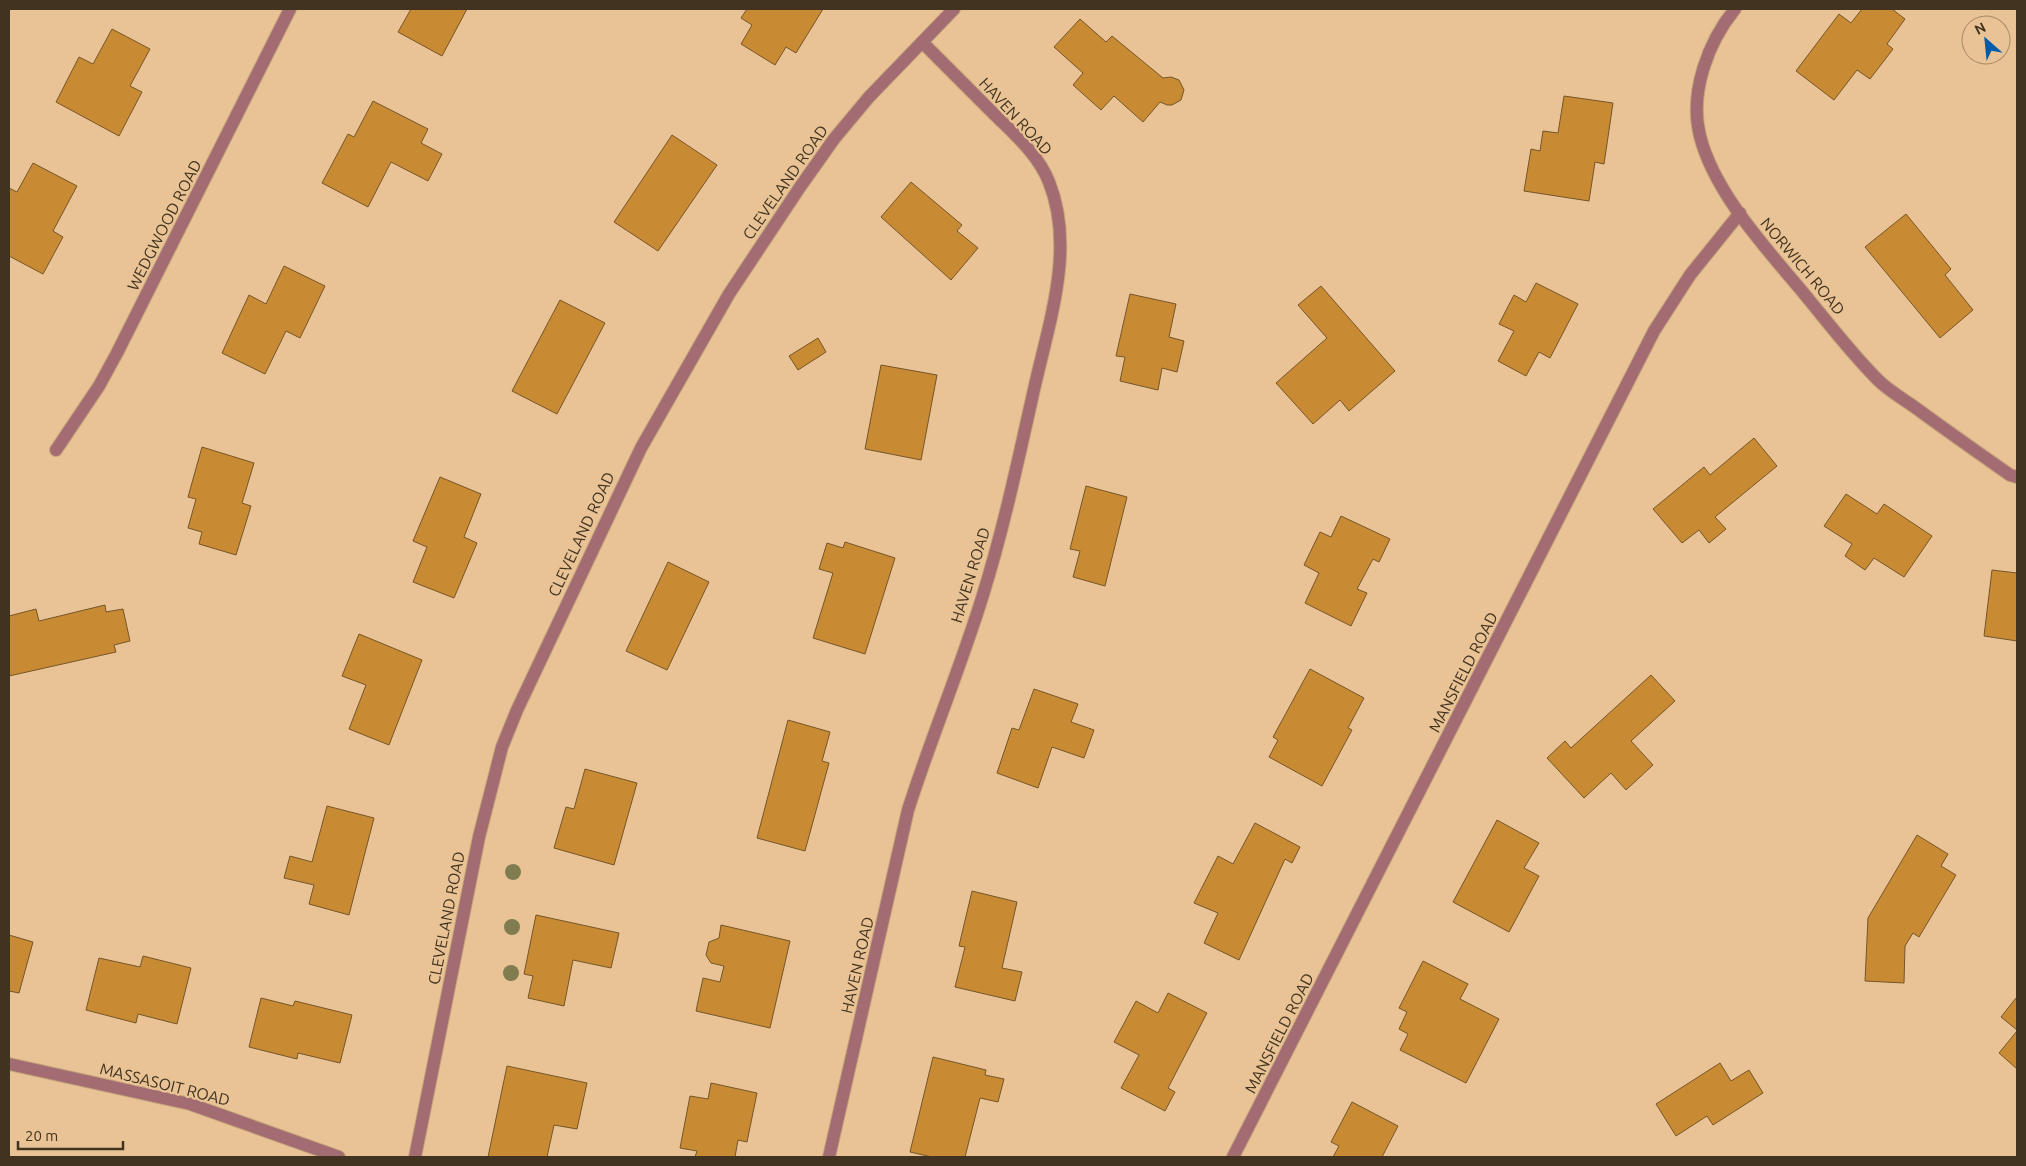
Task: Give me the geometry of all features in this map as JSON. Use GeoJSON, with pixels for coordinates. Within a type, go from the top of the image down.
{"type":"FeatureCollection","features":[{"type":"Feature","properties":{"kind":"street","name":"WEDGWOOD ROAD"},"geometry":{"type":"LineString","coordinates":[[56,450],[99,386],[117,353],[290,9]]}},
{"type":"Feature","properties":{"kind":"street","name":"CLEVELAND ROAD"},"geometry":{"type":"LineString","coordinates":[[416,1157],[478,837],[500,756],[517,710],[641,448],[729,294],[834,139],[869,97],[954,9]]}},
{"type":"Feature","properties":{"kind":"street","name":"NORWICH ROAD"},"geometry":{"type":"LineString","coordinates":[[1735,9],[1718,31],[1705,60],[1699,92],[1699,133],[1708,160],[1740,213],[1772,255],[1878,381],[2010,475],[2017,477]]}},
{"type":"Feature","properties":{"kind":"street","name":"HAVEN ROAD"},"geometry":{"type":"LineString","coordinates":[[829,1157],[908,810],[993,562],[1054,302],[1060,264],[1061,226],[1054,195],[1044,169],[1027,147],[922,42]]}},
{"type":"Feature","properties":{"kind":"street","name":"MANSFIELD ROAD"},"geometry":{"type":"LineString","coordinates":[[1233,1157],[1654,331],[1690,275],[1740,213]]}},
{"type":"Feature","properties":{"kind":"street","name":"MASSASOIT ROAD"},"geometry":{"type":"LineString","coordinates":[[9,1064],[190,1104],[339,1157]]}},
{"type":"Feature","properties":{"kind":"building"},"geometry":{"type":"Polygon","coordinates":[[[411,9],[467,9],[442,56],[398,32],[411,9]]]}},
{"type":"Feature","properties":{"kind":"building"},"geometry":{"type":"Polygon","coordinates":[[[747,9],[823,9],[796,53],[786,47],[775,65],[741,44],[752,25],[741,18],[747,9]]]}},
{"type":"Feature","properties":{"kind":"building"},"geometry":{"type":"Polygon","coordinates":[[[1862,9],[1892,9],[1905,19],[1887,44],[1893,49],[1870,79],[1857,70],[1834,100],[1796,71],[1839,14],[1851,23],[1862,9]]]}},
{"type":"Feature","properties":{"kind":"building"},"geometry":{"type":"Polygon","coordinates":[[[1080,19],[1106,42],[1112,36],[1163,78],[1171,77],[1179,80],[1184,90],[1181,100],[1172,105],[1160,102],[1143,122],[1114,96],[1101,110],[1073,85],[1083,73],[1054,47],[1080,19]]]}},
{"type":"Feature","properties":{"kind":"building"},"geometry":{"type":"Polygon","coordinates":[[[112,29],[150,49],[130,86],[142,92],[119,136],[56,102],[79,57],[93,64],[112,29]]]}},
{"type":"Feature","properties":{"kind":"building"},"geometry":{"type":"Polygon","coordinates":[[[1564,96],[1613,103],[1604,164],[1595,162],[1589,201],[1524,191],[1531,149],[1540,151],[1543,131],[1558,133],[1564,96]]]}},
{"type":"Feature","properties":{"kind":"building"},"geometry":{"type":"Polygon","coordinates":[[[373,101],[428,129],[421,143],[442,154],[428,181],[391,162],[368,207],[322,183],[348,134],[354,137],[373,101]]]}},
{"type":"Feature","properties":{"kind":"building"},"geometry":{"type":"Polygon","coordinates":[[[672,135],[717,165],[658,251],[614,222],[672,135]]]}},
{"type":"Feature","properties":{"kind":"building"},"geometry":{"type":"Polygon","coordinates":[[[33,163],[77,186],[53,231],[63,237],[43,274],[9,256],[9,188],[17,192],[33,163]]]}},
{"type":"Feature","properties":{"kind":"building"},"geometry":{"type":"Polygon","coordinates":[[[911,182],[962,225],[957,231],[978,248],[951,280],[881,217],[911,182]]]}},
{"type":"Feature","properties":{"kind":"building"},"geometry":{"type":"Polygon","coordinates":[[[1906,214],[1951,269],[1945,275],[1973,310],[1940,338],[1865,247],[1906,214]]]}},
{"type":"Feature","properties":{"kind":"building"},"geometry":{"type":"Polygon","coordinates":[[[284,266],[325,286],[300,338],[286,331],[265,374],[222,353],[249,295],[266,304],[284,266]]]}},
{"type":"Feature","properties":{"kind":"building"},"geometry":{"type":"Polygon","coordinates":[[[1536,283],[1578,304],[1550,358],[1539,352],[1526,376],[1498,361],[1514,331],[1499,324],[1514,295],[1526,302],[1536,283]]]}},
{"type":"Feature","properties":{"kind":"building"},"geometry":{"type":"Polygon","coordinates":[[[1321,286],[1395,371],[1349,411],[1340,400],[1313,424],[1276,383],[1327,338],[1298,305],[1321,286]]]}},
{"type":"Feature","properties":{"kind":"building"},"geometry":{"type":"Polygon","coordinates":[[[1130,294],[1176,304],[1169,337],[1184,341],[1177,372],[1162,368],[1158,390],[1120,381],[1125,357],[1116,356],[1130,294]]]}},
{"type":"Feature","properties":{"kind":"building"},"geometry":{"type":"Polygon","coordinates":[[[560,300],[605,323],[557,414],[512,391],[560,300]]]}},
{"type":"Feature","properties":{"kind":"building"},"geometry":{"type":"Polygon","coordinates":[[[818,338],[826,352],[798,370],[789,356],[818,338]]]}},
{"type":"Feature","properties":{"kind":"building"},"geometry":{"type":"Polygon","coordinates":[[[881,365],[937,375],[921,460],[865,449],[881,365]]]}},
{"type":"Feature","properties":{"kind":"building"},"geometry":{"type":"Polygon","coordinates":[[[1754,438],[1777,466],[1715,517],[1726,529],[1709,543],[1699,530],[1682,543],[1653,509],[1704,467],[1710,475],[1754,438]]]}},
{"type":"Feature","properties":{"kind":"building"},"geometry":{"type":"Polygon","coordinates":[[[202,447],[254,463],[242,503],[251,506],[236,555],[199,544],[202,532],[188,528],[196,499],[188,497],[202,447]]]}},
{"type":"Feature","properties":{"kind":"building"},"geometry":{"type":"Polygon","coordinates":[[[440,477],[481,494],[464,537],[477,543],[454,598],[413,582],[427,547],[413,541],[440,477]]]}},
{"type":"Feature","properties":{"kind":"building"},"geometry":{"type":"Polygon","coordinates":[[[1086,486],[1127,497],[1105,586],[1073,577],[1080,551],[1070,549],[1086,486]]]}},
{"type":"Feature","properties":{"kind":"building"},"geometry":{"type":"Polygon","coordinates":[[[1846,494],[1877,514],[1884,504],[1932,536],[1904,577],[1874,558],[1865,570],[1845,556],[1852,544],[1824,526],[1846,494]]]}},
{"type":"Feature","properties":{"kind":"building"},"geometry":{"type":"Polygon","coordinates":[[[1341,516],[1390,539],[1379,562],[1373,559],[1357,589],[1367,593],[1351,626],[1305,603],[1319,573],[1304,565],[1320,532],[1331,537],[1341,516]]]}},
{"type":"Feature","properties":{"kind":"building"},"geometry":{"type":"Polygon","coordinates":[[[845,542],[895,558],[865,654],[813,638],[833,573],[819,569],[827,543],[843,548],[845,542]]]}},
{"type":"Feature","properties":{"kind":"building"},"geometry":{"type":"Polygon","coordinates":[[[668,562],[709,582],[667,670],[626,651],[668,562]]]}},
{"type":"Feature","properties":{"kind":"building"},"geometry":{"type":"Polygon","coordinates":[[[1992,570],[2017,573],[2017,641],[1984,636],[1992,570]]]}},
{"type":"Feature","properties":{"kind":"building"},"geometry":{"type":"Polygon","coordinates":[[[105,605],[106,612],[123,609],[130,641],[114,645],[116,652],[9,676],[9,616],[36,609],[39,621],[105,605]]]}},
{"type":"Feature","properties":{"kind":"building"},"geometry":{"type":"Polygon","coordinates":[[[359,634],[422,660],[389,745],[349,729],[366,685],[342,676],[359,634]]]}},
{"type":"Feature","properties":{"kind":"building"},"geometry":{"type":"Polygon","coordinates":[[[1310,669],[1364,698],[1348,728],[1352,730],[1322,786],[1269,757],[1278,740],[1273,737],[1310,669]]]}},
{"type":"Feature","properties":{"kind":"building"},"geometry":{"type":"Polygon","coordinates":[[[1651,675],[1675,701],[1631,741],[1653,765],[1626,790],[1611,773],[1584,798],[1547,758],[1565,741],[1571,748],[1651,675]]]}},
{"type":"Feature","properties":{"kind":"building"},"geometry":{"type":"Polygon","coordinates":[[[1034,689],[1078,704],[1071,722],[1094,730],[1084,758],[1052,747],[1038,788],[997,773],[1012,728],[1019,730],[1034,689]]]}},
{"type":"Feature","properties":{"kind":"building"},"geometry":{"type":"Polygon","coordinates":[[[788,720],[830,732],[822,761],[829,763],[805,851],[757,838],[788,720]]]}},
{"type":"Feature","properties":{"kind":"building"},"geometry":{"type":"Polygon","coordinates":[[[585,769],[637,783],[614,865],[554,848],[566,807],[574,809],[585,769]]]}},
{"type":"Feature","properties":{"kind":"building"},"geometry":{"type":"Polygon","coordinates":[[[327,806],[374,818],[349,915],[309,904],[314,885],[284,878],[290,856],[312,862],[327,806]]]}},
{"type":"Feature","properties":{"kind":"building"},"geometry":{"type":"Polygon","coordinates":[[[1497,820],[1539,843],[1524,868],[1539,876],[1509,932],[1453,902],[1497,820]]]}},
{"type":"Feature","properties":{"kind":"building"},"geometry":{"type":"Polygon","coordinates":[[[1255,823],[1300,847],[1292,863],[1285,859],[1239,960],[1204,943],[1218,913],[1194,903],[1218,856],[1233,864],[1255,823]]]}},
{"type":"Feature","properties":{"kind":"building"},"geometry":{"type":"Polygon","coordinates":[[[1917,835],[1948,854],[1941,866],[1956,875],[1919,937],[1913,933],[1905,946],[1904,983],[1865,981],[1868,918],[1917,835]]]}},
{"type":"Feature","properties":{"kind":"building"},"geometry":{"type":"Polygon","coordinates":[[[972,891],[1017,902],[1002,968],[1022,972],[1015,1001],[955,987],[965,947],[959,946],[972,891]]]}},
{"type":"Feature","properties":{"kind":"building"},"geometry":{"type":"Polygon","coordinates":[[[536,915],[619,933],[611,968],[573,960],[564,1006],[528,998],[533,976],[524,974],[536,915]]]}},
{"type":"Feature","properties":{"kind":"building"},"geometry":{"type":"Polygon","coordinates":[[[721,925],[790,941],[770,1028],[696,1011],[703,978],[720,982],[724,966],[711,963],[706,955],[709,942],[719,938],[721,925]]]}},
{"type":"Feature","properties":{"kind":"building"},"geometry":{"type":"Polygon","coordinates":[[[9,935],[33,942],[19,993],[9,991],[9,935]]]}},
{"type":"Feature","properties":{"kind":"building"},"geometry":{"type":"Polygon","coordinates":[[[143,956],[191,968],[177,1024],[138,1014],[136,1023],[86,1010],[99,958],[140,967],[143,956]]]}},
{"type":"Feature","properties":{"kind":"building"},"geometry":{"type":"Polygon","coordinates":[[[1423,961],[1468,984],[1460,999],[1499,1019],[1466,1083],[1400,1050],[1408,1034],[1399,1029],[1407,1012],[1399,1008],[1423,961]]]}},
{"type":"Feature","properties":{"kind":"building"},"geometry":{"type":"Polygon","coordinates":[[[1168,993],[1207,1013],[1168,1088],[1175,1092],[1165,1111],[1121,1088],[1139,1055],[1114,1042],[1136,1001],[1158,1013],[1168,993]]]}},
{"type":"Feature","properties":{"kind":"building"},"geometry":{"type":"Polygon","coordinates":[[[261,998],[293,1006],[295,1001],[352,1015],[340,1063],[298,1053],[297,1059],[249,1047],[261,998]]]}},
{"type":"Feature","properties":{"kind":"building"},"geometry":{"type":"Polygon","coordinates":[[[2016,998],[2017,1000],[2017,1030],[2001,1017],[2016,998]]]}},
{"type":"Feature","properties":{"kind":"building"},"geometry":{"type":"Polygon","coordinates":[[[2017,1031],[2017,1069],[1999,1053],[2017,1031]]]}},
{"type":"Feature","properties":{"kind":"building"},"geometry":{"type":"Polygon","coordinates":[[[933,1057],[986,1070],[985,1075],[1004,1079],[998,1102],[980,1098],[965,1157],[932,1157],[910,1152],[933,1057]]]}},
{"type":"Feature","properties":{"kind":"building"},"geometry":{"type":"Polygon","coordinates":[[[1720,1063],[1731,1081],[1749,1070],[1763,1093],[1713,1125],[1707,1116],[1676,1136],[1656,1104],[1720,1063]]]}},
{"type":"Feature","properties":{"kind":"building"},"geometry":{"type":"Polygon","coordinates":[[[507,1066],[587,1083],[577,1129],[554,1125],[547,1157],[488,1157],[507,1066]]]}},
{"type":"Feature","properties":{"kind":"building"},"geometry":{"type":"Polygon","coordinates":[[[711,1083],[757,1093],[747,1142],[738,1140],[735,1157],[695,1157],[697,1151],[680,1148],[690,1096],[708,1099],[711,1083]]]}},
{"type":"Feature","properties":{"kind":"building"},"geometry":{"type":"Polygon","coordinates":[[[1352,1102],[1398,1126],[1382,1157],[1333,1157],[1339,1146],[1331,1142],[1352,1102]]]}}]}
